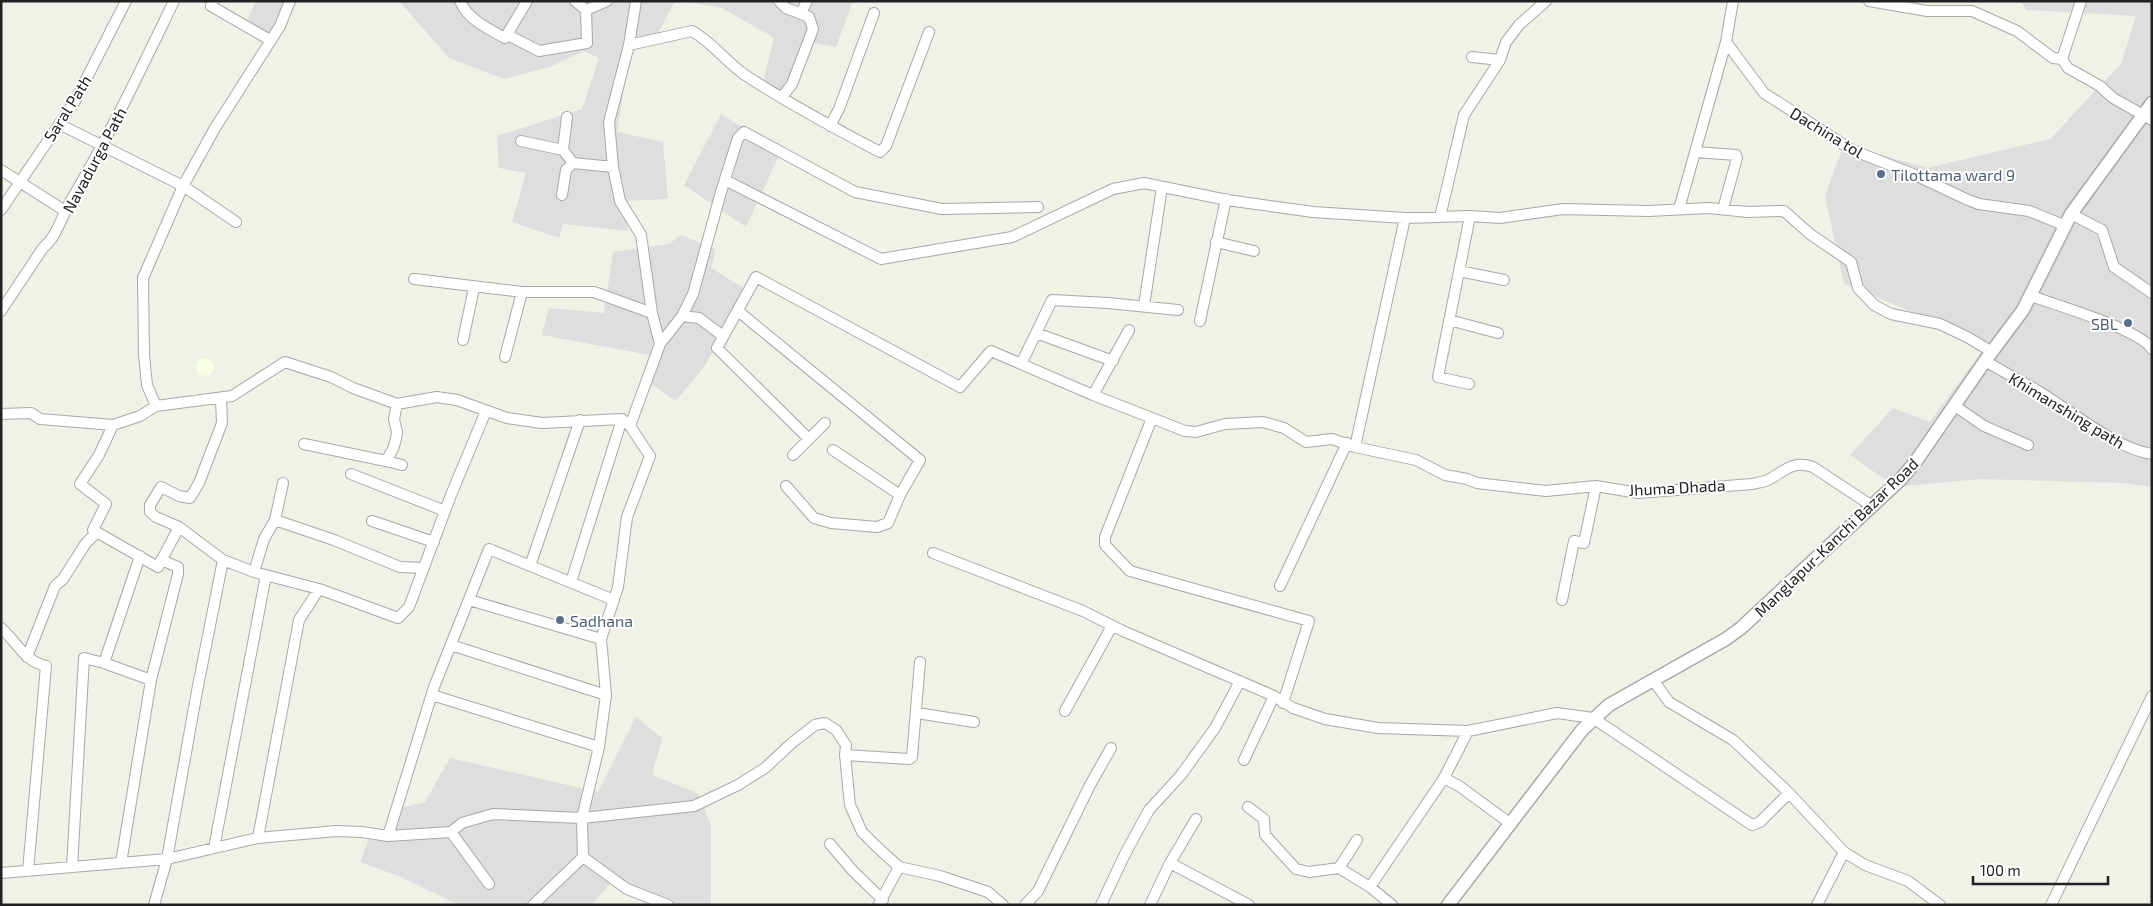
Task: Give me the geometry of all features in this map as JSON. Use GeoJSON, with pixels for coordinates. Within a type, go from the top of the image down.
{"type":"FeatureCollection","features":[{"type":"Feature","properties":{"kind":"street","name":"Saral Path"},"geometry":{"type":"LineString","coordinates":[[1,210],[75,101],[126,1]]}},
{"type":"Feature","properties":{"kind":"street","name":"Navadurga Path"},"geometry":{"type":"LineString","coordinates":[[1,310],[43,248],[52,240],[65,211],[104,145],[174,1]]}},
{"type":"Feature","properties":{"kind":"street"},"geometry":{"type":"LineString","coordinates":[[213,1],[211,6],[270,40]]}},
{"type":"Feature","properties":{"kind":"street"},"geometry":{"type":"LineString","coordinates":[[156,406],[147,385],[144,355],[143,278],[183,186],[215,128],[280,26],[290,1]]}},
{"type":"Feature","properties":{"kind":"street"},"geometry":{"type":"LineString","coordinates":[[460,1],[463,7],[479,23],[505,38],[528,1]]}},
{"type":"Feature","properties":{"kind":"street"},"geometry":{"type":"LineString","coordinates":[[574,1],[586,10]]}},
{"type":"Feature","properties":{"kind":"street"},"geometry":{"type":"LineString","coordinates":[[586,10],[607,1]]}},
{"type":"Feature","properties":{"kind":"street"},"geometry":{"type":"LineString","coordinates":[[636,1],[629,45],[609,122],[613,167],[620,202],[641,235],[652,313],[660,344]]}},
{"type":"Feature","properties":{"kind":"street"},"geometry":{"type":"LineString","coordinates":[[779,1],[786,8],[809,17],[812,29],[792,84],[782,97]]}},
{"type":"Feature","properties":{"kind":"street"},"geometry":{"type":"LineString","coordinates":[[801,13],[807,1]]}},
{"type":"Feature","properties":{"kind":"street"},"geometry":{"type":"LineString","coordinates":[[1440,217],[1464,115],[1500,60],[1506,42],[1519,25],[1546,1]]}},
{"type":"Feature","properties":{"kind":"street"},"geometry":{"type":"LineString","coordinates":[[1679,209],[1726,42],[1733,1]]}},
{"type":"Feature","properties":{"kind":"street"},"geometry":{"type":"LineString","coordinates":[[1869,1],[1927,11],[1947,6],[1972,11],[1988,17],[2017,31],[2053,58],[2062,60],[2068,68],[2100,86],[2114,98],[2147,117]]}},
{"type":"Feature","properties":{"kind":"street"},"geometry":{"type":"LineString","coordinates":[[2062,60],[2081,1]]}},
{"type":"Feature","properties":{"kind":"street"},"geometry":{"type":"LineString","coordinates":[[508,35],[539,51],[587,43],[586,10]]}},
{"type":"Feature","properties":{"kind":"street"},"geometry":{"type":"LineString","coordinates":[[830,126],[839,109],[874,13]]}},
{"type":"Feature","properties":{"kind":"street"},"geometry":{"type":"LineString","coordinates":[[629,45],[692,31],[702,37],[743,74],[830,126],[880,152],[886,146],[929,32]]}},
{"type":"Feature","properties":{"kind":"street","name":"Dachina tol"},"geometry":{"type":"LineString","coordinates":[[1726,42],[1764,93],[1852,150],[1912,174],[1968,200],[1989,206],[2028,211],[2102,230],[2114,268],[2152,293]]}},
{"type":"Feature","properties":{"kind":"street"},"geometry":{"type":"LineString","coordinates":[[1472,57],[1500,60]]}},
{"type":"Feature","properties":{"kind":"street","name":"Manglapur-Kanchi Bazar Road"},"geometry":{"type":"LineString","coordinates":[[1448,905],[1593,718],[1609,705],[1741,628],[1872,506],[1916,461],[2031,296],[2068,220],[2147,117],[2152,103]]}},
{"type":"Feature","properties":{"kind":"street"},"geometry":{"type":"LineString","coordinates":[[563,150],[567,117]]}},
{"type":"Feature","properties":{"kind":"street"},"geometry":{"type":"LineString","coordinates":[[58,124],[104,145],[183,186],[236,222]]}},
{"type":"Feature","properties":{"kind":"street"},"geometry":{"type":"LineString","coordinates":[[571,582],[626,422],[660,344],[682,316],[693,294],[738,138],[744,132],[855,192],[942,209],[1038,207]]}},
{"type":"Feature","properties":{"kind":"street"},"geometry":{"type":"LineString","coordinates":[[521,141],[563,150],[573,162],[613,167]]}},
{"type":"Feature","properties":{"kind":"street"},"geometry":{"type":"LineString","coordinates":[[1696,152],[1736,155],[1737,158],[1723,209]]}},
{"type":"Feature","properties":{"kind":"street"},"geometry":{"type":"LineString","coordinates":[[562,195],[566,170],[573,162]]}},
{"type":"Feature","properties":{"kind":"street"},"geometry":{"type":"LineString","coordinates":[[1,170],[65,211]]}},
{"type":"Feature","properties":{"kind":"street","name":"Khimanshing path"},"geometry":{"type":"LineString","coordinates":[[725,180],[881,259],[1012,236],[1113,188],[1144,183],[1226,199],[1313,212],[1405,218],[1470,216],[1500,218],[1563,209],[1784,211],[1810,234],[1851,262],[1858,288],[1874,305],[1891,314],[1940,324],[1969,338],[1988,356],[2038,391],[2133,449],[2152,454]]}},
{"type":"Feature","properties":{"kind":"street"},"geometry":{"type":"LineString","coordinates":[[1144,306],[1162,186]]}},
{"type":"Feature","properties":{"kind":"street"},"geometry":{"type":"LineString","coordinates":[[1200,321],[1226,199]]}},
{"type":"Feature","properties":{"kind":"street"},"geometry":{"type":"LineString","coordinates":[[1469,384],[1438,377],[1470,216]]}},
{"type":"Feature","properties":{"kind":"street"},"geometry":{"type":"LineString","coordinates":[[1280,586],[1351,445],[1405,218]]}},
{"type":"Feature","properties":{"kind":"street"},"geometry":{"type":"LineString","coordinates":[[1216,242],[1254,250]]}},
{"type":"Feature","properties":{"kind":"street"},"geometry":{"type":"LineString","coordinates":[[1459,271],[1504,280]]}},
{"type":"Feature","properties":{"kind":"street","name":"Jhuma Dhada"},"geometry":{"type":"LineString","coordinates":[[738,311],[756,277],[960,387],[991,351],[1093,395],[1185,431],[1196,432],[1225,424],[1263,422],[1284,428],[1306,442],[1332,439],[1416,460],[1445,475],[1477,483],[1546,491],[1596,486],[1638,493],[1752,484],[1766,481],[1789,466],[1804,464],[1813,467],[1872,506]]}},
{"type":"Feature","properties":{"kind":"street"},"geometry":{"type":"LineString","coordinates":[[414,279],[474,288],[522,292],[594,292],[652,313]]}},
{"type":"Feature","properties":{"kind":"street"},"geometry":{"type":"LineString","coordinates":[[463,340],[474,288]]}},
{"type":"Feature","properties":{"kind":"street"},"geometry":{"type":"LineString","coordinates":[[505,357],[522,292]]}},
{"type":"Feature","properties":{"kind":"street"},"geometry":{"type":"LineString","coordinates":[[2031,296],[2127,332],[2148,343],[2152,349]]}},
{"type":"Feature","properties":{"kind":"street"},"geometry":{"type":"LineString","coordinates":[[1021,364],[1052,300],[1178,310]]}},
{"type":"Feature","properties":{"kind":"street"},"geometry":{"type":"LineString","coordinates":[[786,486],[814,518],[831,524],[877,526],[888,523],[900,495],[920,460],[738,311],[717,348],[809,439]]}},
{"type":"Feature","properties":{"kind":"street"},"geometry":{"type":"LineString","coordinates":[[682,316],[699,318],[723,336]]}},
{"type":"Feature","properties":{"kind":"street"},"geometry":{"type":"LineString","coordinates":[[1449,320],[1498,333]]}},
{"type":"Feature","properties":{"kind":"street"},"geometry":{"type":"LineString","coordinates":[[1093,395],[1129,330]]}},
{"type":"Feature","properties":{"kind":"street"},"geometry":{"type":"LineString","coordinates":[[1036,333],[1112,361]]}},
{"type":"Feature","properties":{"kind":"street"},"geometry":{"type":"LineString","coordinates":[[1,414],[31,413],[40,419],[112,425],[140,416],[156,406],[232,396],[245,390],[285,362],[331,376],[353,388],[397,404],[437,396],[457,400],[507,418],[542,423],[580,420],[626,422]]}},
{"type":"Feature","properties":{"kind":"street"},"geometry":{"type":"LineString","coordinates":[[221,398],[222,423],[199,483],[190,498],[179,496],[160,487],[150,505],[150,512],[156,517],[179,527],[223,560],[254,572],[319,589],[398,618],[409,607],[445,511],[486,411]]}},
{"type":"Feature","properties":{"kind":"street"},"geometry":{"type":"LineString","coordinates":[[386,461],[396,439],[397,432],[394,419],[397,404]]}},
{"type":"Feature","properties":{"kind":"street"},"geometry":{"type":"LineString","coordinates":[[1955,406],[1984,426],[2028,444]]}},
{"type":"Feature","properties":{"kind":"street"},"geometry":{"type":"LineString","coordinates":[[1152,418],[1105,538],[1104,545],[1130,571],[1309,620],[1283,703]]}},
{"type":"Feature","properties":{"kind":"street"},"geometry":{"type":"LineString","coordinates":[[530,566],[580,420]]}},
{"type":"Feature","properties":{"kind":"street"},"geometry":{"type":"LineString","coordinates":[[533,905],[583,857],[582,818],[599,747],[606,696],[601,639],[618,587],[627,517],[650,456],[626,422]]}},
{"type":"Feature","properties":{"kind":"street"},"geometry":{"type":"LineString","coordinates":[[793,455],[824,423]]}},
{"type":"Feature","properties":{"kind":"street"},"geometry":{"type":"LineString","coordinates":[[112,425],[100,455],[80,484],[106,504],[93,530],[158,567],[179,527]]}},
{"type":"Feature","properties":{"kind":"street"},"geometry":{"type":"LineString","coordinates":[[304,444],[402,465]]}},
{"type":"Feature","properties":{"kind":"street"},"geometry":{"type":"LineString","coordinates":[[833,450],[900,495]]}},
{"type":"Feature","properties":{"kind":"street"},"geometry":{"type":"LineString","coordinates":[[351,474],[445,511]]}},
{"type":"Feature","properties":{"kind":"street"},"geometry":{"type":"LineString","coordinates":[[254,572],[264,540],[275,520],[284,483]]}},
{"type":"Feature","properties":{"kind":"street"},"geometry":{"type":"LineString","coordinates":[[1562,600],[1574,540],[1584,543],[1596,486]]}},
{"type":"Feature","properties":{"kind":"street"},"geometry":{"type":"LineString","coordinates":[[275,520],[334,540],[400,567],[424,568]]}},
{"type":"Feature","properties":{"kind":"street"},"geometry":{"type":"LineString","coordinates":[[372,521],[434,542]]}},
{"type":"Feature","properties":{"kind":"street"},"geometry":{"type":"LineString","coordinates":[[27,657],[55,586],[63,579],[86,543],[97,532]]}},
{"type":"Feature","properties":{"kind":"street"},"geometry":{"type":"LineString","coordinates":[[388,836],[432,695],[489,549],[614,600]]}},
{"type":"Feature","properties":{"kind":"street"},"geometry":{"type":"LineString","coordinates":[[933,553],[1083,611],[1112,626],[1274,696],[1283,703],[1325,719],[1357,725],[1416,730],[1468,731],[1557,713],[1593,718],[1752,825],[1760,822],[1789,792]]}},
{"type":"Feature","properties":{"kind":"street"},"geometry":{"type":"LineString","coordinates":[[104,663],[140,556]]}},
{"type":"Feature","properties":{"kind":"street"},"geometry":{"type":"LineString","coordinates":[[121,863],[151,680],[178,574],[178,567],[161,560]]}},
{"type":"Feature","properties":{"kind":"street"},"geometry":{"type":"LineString","coordinates":[[154,905],[167,859],[223,560]]}},
{"type":"Feature","properties":{"kind":"street"},"geometry":{"type":"LineString","coordinates":[[214,848],[266,575]]}},
{"type":"Feature","properties":{"kind":"street"},"geometry":{"type":"LineString","coordinates":[[258,838],[299,620],[319,589]]}},
{"type":"Feature","properties":{"kind":"street"},"geometry":{"type":"LineString","coordinates":[[469,600],[601,639]]}},
{"type":"Feature","properties":{"kind":"street"},"geometry":{"type":"LineString","coordinates":[[1065,711],[1112,626]]}},
{"type":"Feature","properties":{"kind":"street"},"geometry":{"type":"LineString","coordinates":[[1,628],[27,657],[36,664],[46,666],[28,871]]}},
{"type":"Feature","properties":{"kind":"street"},"geometry":{"type":"LineString","coordinates":[[451,645],[606,696]]}},
{"type":"Feature","properties":{"kind":"street"},"geometry":{"type":"LineString","coordinates":[[72,867],[84,658],[151,680]]}},
{"type":"Feature","properties":{"kind":"street"},"geometry":{"type":"LineString","coordinates":[[845,755],[909,759],[913,754],[920,662]]}},
{"type":"Feature","properties":{"kind":"street"},"geometry":{"type":"LineString","coordinates":[[1653,680],[1669,702],[1733,740],[1789,792],[1844,852],[1865,865],[1908,881],[1940,905]]}},
{"type":"Feature","properties":{"kind":"street"},"geometry":{"type":"LineString","coordinates":[[1100,905],[1149,810],[1181,775],[1216,728],[1240,681]]}},
{"type":"Feature","properties":{"kind":"street"},"geometry":{"type":"LineString","coordinates":[[432,695],[599,747]]}},
{"type":"Feature","properties":{"kind":"street"},"geometry":{"type":"LineString","coordinates":[[1244,760],[1274,696]]}},
{"type":"Feature","properties":{"kind":"street"},"geometry":{"type":"LineString","coordinates":[[2051,905],[2152,696]]}},
{"type":"Feature","properties":{"kind":"street"},"geometry":{"type":"LineString","coordinates":[[917,713],[974,722]]}},
{"type":"Feature","properties":{"kind":"street"},"geometry":{"type":"LineString","coordinates":[[1,873],[167,859],[258,838],[336,831],[388,836],[451,832],[462,823],[493,814],[582,818],[694,806],[738,785],[765,768],[815,725],[825,723],[836,730],[846,745],[845,755],[850,805],[862,832],[899,867],[940,876],[988,892],[1003,905]]}},
{"type":"Feature","properties":{"kind":"street"},"geometry":{"type":"LineString","coordinates":[[1370,887],[1444,778],[1468,731]]}},
{"type":"Feature","properties":{"kind":"street"},"geometry":{"type":"LineString","coordinates":[[1025,905],[1038,891],[1090,785],[1111,748]]}},
{"type":"Feature","properties":{"kind":"street"},"geometry":{"type":"LineString","coordinates":[[1444,778],[1460,786],[1511,824]]}},
{"type":"Feature","properties":{"kind":"street"},"geometry":{"type":"LineString","coordinates":[[1248,807],[1264,819],[1265,835],[1296,869],[1309,872],[1339,868],[1370,887],[1392,905]]}},
{"type":"Feature","properties":{"kind":"street"},"geometry":{"type":"LineString","coordinates":[[1150,905],[1170,863],[1196,819]]}},
{"type":"Feature","properties":{"kind":"street"},"geometry":{"type":"LineString","coordinates":[[451,832],[489,884]]}},
{"type":"Feature","properties":{"kind":"street"},"geometry":{"type":"LineString","coordinates":[[1339,868],[1357,840]]}},
{"type":"Feature","properties":{"kind":"street"},"geometry":{"type":"LineString","coordinates":[[830,844],[880,902],[899,867]]}},
{"type":"Feature","properties":{"kind":"street"},"geometry":{"type":"LineString","coordinates":[[1817,905],[1844,852]]}},
{"type":"Feature","properties":{"kind":"street"},"geometry":{"type":"LineString","coordinates":[[583,857],[627,889],[668,905]]}},
{"type":"Feature","properties":{"kind":"street"},"geometry":{"type":"LineString","coordinates":[[1170,863],[1249,905]]}},
{"type":"Feature","properties":{"kind":"shaded area"},"geometry":{"type":"Polygon","coordinates":[[[256,1],[293,1],[272,46],[242,31],[256,1]]]}},
{"type":"Feature","properties":{"kind":"shaded area"},"geometry":{"type":"Polygon","coordinates":[[[399,1],[675,1],[653,42],[632,38],[617,132],[663,142],[668,199],[624,201],[628,231],[563,224],[559,238],[512,222],[526,173],[499,168],[497,136],[582,109],[599,58],[584,51],[550,67],[504,79],[449,58],[399,1]]]}},
{"type":"Feature","properties":{"kind":"shaded area"},"geometry":{"type":"Polygon","coordinates":[[[683,1],[853,1],[836,47],[812,43],[790,95],[762,86],[774,38],[722,8],[683,1]]]}},
{"type":"Feature","properties":{"kind":"shaded area"},"geometry":{"type":"Polygon","coordinates":[[[2021,1],[2152,1],[2152,487],[2125,483],[1980,479],[1896,487],[1850,455],[1893,408],[1930,422],[1981,352],[1930,319],[1844,284],[1825,196],[1844,144],[1927,168],[2050,139],[2121,64],[2136,16],[2026,10],[2021,1]]]}},
{"type":"Feature","properties":{"kind":"shaded area"},"geometry":{"type":"Polygon","coordinates":[[[721,114],[781,151],[746,227],[684,185],[721,114]]]}},
{"type":"Feature","properties":{"kind":"shaded area"},"geometry":{"type":"Polygon","coordinates":[[[681,235],[716,249],[711,268],[747,290],[704,367],[676,401],[644,379],[650,355],[542,335],[549,308],[604,313],[613,252],[669,244],[681,235]]]}},
{"type":"Feature","properties":{"kind":"shaded area"},"geometry":{"type":"Polygon","coordinates":[[[201,358],[209,358],[214,363],[212,374],[201,376],[196,371],[196,363],[201,358]]]}},
{"type":"Feature","properties":{"kind":"shaded area"},"geometry":{"type":"Polygon","coordinates":[[[636,717],[662,738],[652,775],[699,794],[711,826],[711,905],[656,905],[614,880],[591,905],[459,905],[401,877],[360,862],[372,832],[389,832],[393,810],[425,802],[450,758],[598,792],[636,717]]]}},
{"type":"Feature","properties":{"kind":"place","name":"Tilottama ward 9"},"geometry":{"type":"Point","coordinates":[1881,174]}},
{"type":"Feature","properties":{"kind":"place","name":"SBL"},"geometry":{"type":"Point","coordinates":[2128,323]}},
{"type":"Feature","properties":{"kind":"place","name":"Sadhana"},"geometry":{"type":"Point","coordinates":[560,620]}}]}
